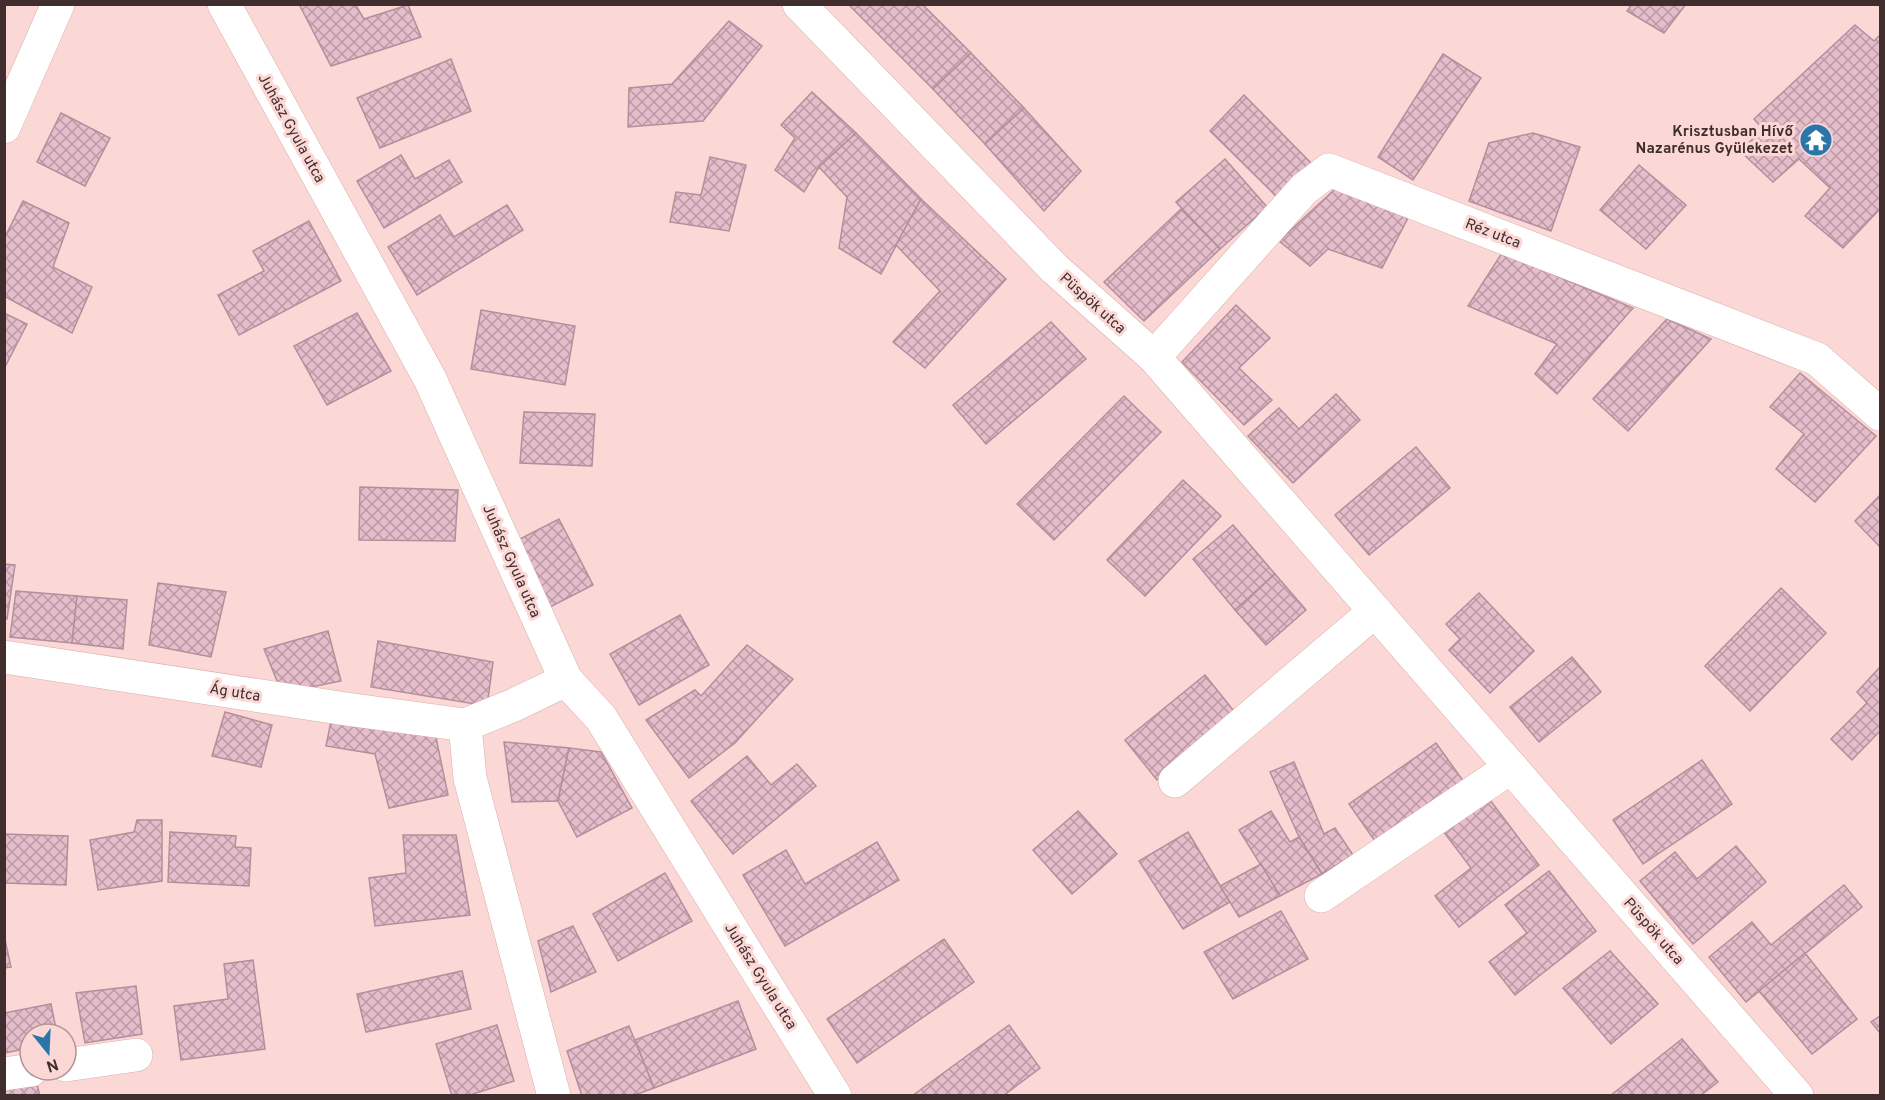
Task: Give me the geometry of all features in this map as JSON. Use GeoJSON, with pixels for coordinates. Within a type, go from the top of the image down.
{"type":"FeatureCollection","features":[{"type":"Feature","properties":{"kind":"street"},"geometry":{"type":"LineString","coordinates":[[4,127],[58,4]]}},
{"type":"Feature","properties":{"kind":"street","name":"Juhász Gyula utca"},"geometry":{"type":"LineString","coordinates":[[224,4],[430,379],[566,680],[601,718],[835,1095]]}},
{"type":"Feature","properties":{"kind":"street","name":"Püspök utca"},"geometry":{"type":"LineString","coordinates":[[799,4],[1055,269],[1154,357],[1797,1095]]}},
{"type":"Feature","properties":{"kind":"street","name":"Réz utca"},"geometry":{"type":"LineString","coordinates":[[1154,357],[1304,189],[1329,170],[1817,358],[1881,414]]}},
{"type":"Feature","properties":{"kind":"street"},"geometry":{"type":"LineString","coordinates":[[1175,781],[1375,611]]}},
{"type":"Feature","properties":{"kind":"street","name":"Ág utca"},"geometry":{"type":"LineString","coordinates":[[4,657],[465,725],[566,680]]}},
{"type":"Feature","properties":{"kind":"street"},"geometry":{"type":"LineString","coordinates":[[465,725],[470,778],[554,1095]]}},
{"type":"Feature","properties":{"kind":"street"},"geometry":{"type":"LineString","coordinates":[[1321,896],[1511,767]]}},
{"type":"Feature","properties":{"kind":"street"},"geometry":{"type":"LineString","coordinates":[[78,1063],[136,1055]]}},
{"type":"Feature","properties":{"kind":"building"},"geometry":{"type":"Polygon","coordinates":[[[299,4],[355,4],[364,19],[408,5],[421,37],[331,66],[299,4]]]}},
{"type":"Feature","properties":{"kind":"building"},"geometry":{"type":"Polygon","coordinates":[[[922,4],[971,53],[933,89],[849,5],[922,4]]]}},
{"type":"Feature","properties":{"kind":"building"},"geometry":{"type":"Polygon","coordinates":[[[1632,4],[1686,4],[1664,33],[1627,11],[1632,4]]]}},
{"type":"Feature","properties":{"kind":"building"},"geometry":{"type":"Polygon","coordinates":[[[729,21],[762,46],[703,121],[628,127],[629,88],[672,84],[729,21]]]}},
{"type":"Feature","properties":{"kind":"building","name":"Krisztusban Hívő Nazarénus Gyülekezet"},"geometry":{"type":"Polygon","coordinates":[[[1855,25],[1874,41],[1880,35],[1880,209],[1843,248],[1805,216],[1830,188],[1799,159],[1773,182],[1740,151],[1763,129],[1754,119],[1855,25]]]}},
{"type":"Feature","properties":{"kind":"building"},"geometry":{"type":"Polygon","coordinates":[[[971,53],[1024,108],[985,144],[933,89],[971,53]]]}},
{"type":"Feature","properties":{"kind":"building"},"geometry":{"type":"Polygon","coordinates":[[[1443,54],[1481,78],[1413,180],[1378,157],[1443,54]]]}},
{"type":"Feature","properties":{"kind":"building"},"geometry":{"type":"Polygon","coordinates":[[[451,59],[471,111],[380,148],[357,98],[451,59]]]}},
{"type":"Feature","properties":{"kind":"building"},"geometry":{"type":"Polygon","coordinates":[[[812,92],[856,133],[819,167],[804,192],[775,170],[795,138],[781,125],[812,92]]]}},
{"type":"Feature","properties":{"kind":"building"},"geometry":{"type":"Polygon","coordinates":[[[1244,95],[1311,163],[1276,196],[1210,131],[1244,95]]]}},
{"type":"Feature","properties":{"kind":"building"},"geometry":{"type":"Polygon","coordinates":[[[1024,108],[1081,171],[1044,211],[985,144],[1024,108]]]}},
{"type":"Feature","properties":{"kind":"building"},"geometry":{"type":"Polygon","coordinates":[[[61,113],[110,138],[85,186],[37,162],[61,113]]]}},
{"type":"Feature","properties":{"kind":"building"},"geometry":{"type":"Polygon","coordinates":[[[856,133],[921,199],[881,274],[839,248],[847,197],[819,167],[856,133]]]}},
{"type":"Feature","properties":{"kind":"building"},"geometry":{"type":"Polygon","coordinates":[[[1533,133],[1580,147],[1551,231],[1469,201],[1489,143],[1533,133]]]}},
{"type":"Feature","properties":{"kind":"building"},"geometry":{"type":"Polygon","coordinates":[[[401,155],[415,179],[449,160],[462,182],[384,228],[357,181],[401,155]]]}},
{"type":"Feature","properties":{"kind":"building"},"geometry":{"type":"Polygon","coordinates":[[[710,157],[746,165],[729,231],[670,222],[676,192],[701,195],[710,157]]]}},
{"type":"Feature","properties":{"kind":"building"},"geometry":{"type":"Polygon","coordinates":[[[1225,159],[1267,207],[1220,249],[1176,202],[1225,159]]]}},
{"type":"Feature","properties":{"kind":"building"},"geometry":{"type":"Polygon","coordinates":[[[1639,165],[1686,205],[1646,249],[1600,210],[1639,165]]]}},
{"type":"Feature","properties":{"kind":"building"},"geometry":{"type":"Polygon","coordinates":[[[1335,189],[1408,218],[1382,268],[1328,249],[1310,266],[1279,241],[1335,189]]]}},
{"type":"Feature","properties":{"kind":"building"},"geometry":{"type":"Polygon","coordinates":[[[921,199],[1006,279],[925,368],[893,342],[940,291],[896,245],[921,199]]]}},
{"type":"Feature","properties":{"kind":"building"},"geometry":{"type":"Polygon","coordinates":[[[23,201],[69,223],[53,267],[92,287],[72,333],[4,296],[4,239],[23,201]]]}},
{"type":"Feature","properties":{"kind":"building"},"geometry":{"type":"Polygon","coordinates":[[[507,205],[523,230],[417,295],[388,247],[440,215],[454,237],[507,205]]]}},
{"type":"Feature","properties":{"kind":"building"},"geometry":{"type":"Polygon","coordinates":[[[1181,209],[1220,249],[1144,321],[1104,282],[1181,209]]]}},
{"type":"Feature","properties":{"kind":"building"},"geometry":{"type":"Polygon","coordinates":[[[309,221],[341,281],[239,335],[218,295],[264,271],[253,251],[309,221]]]}},
{"type":"Feature","properties":{"kind":"building"},"geometry":{"type":"Polygon","coordinates":[[[1502,253],[1633,308],[1557,394],[1535,374],[1557,344],[1468,306],[1502,253]]]}},
{"type":"Feature","properties":{"kind":"building"},"geometry":{"type":"Polygon","coordinates":[[[1236,305],[1270,338],[1239,368],[1272,400],[1244,425],[1182,362],[1236,305]]]}},
{"type":"Feature","properties":{"kind":"building"},"geometry":{"type":"Polygon","coordinates":[[[481,310],[575,326],[565,385],[471,369],[481,310]]]}},
{"type":"Feature","properties":{"kind":"building"},"geometry":{"type":"Polygon","coordinates":[[[4,313],[27,324],[4,369],[4,313]]]}},
{"type":"Feature","properties":{"kind":"building"},"geometry":{"type":"Polygon","coordinates":[[[357,313],[391,371],[327,405],[294,346],[357,313]]]}},
{"type":"Feature","properties":{"kind":"building"},"geometry":{"type":"Polygon","coordinates":[[[1667,319],[1711,339],[1628,431],[1593,399],[1667,319]]]}},
{"type":"Feature","properties":{"kind":"building"},"geometry":{"type":"Polygon","coordinates":[[[1051,322],[1086,359],[986,444],[953,405],[1051,322]]]}},
{"type":"Feature","properties":{"kind":"building"},"geometry":{"type":"Polygon","coordinates":[[[1800,373],[1876,436],[1815,502],[1776,469],[1804,434],[1770,407],[1800,373]]]}},
{"type":"Feature","properties":{"kind":"building"},"geometry":{"type":"Polygon","coordinates":[[[1336,394],[1360,420],[1293,483],[1248,436],[1279,408],[1299,429],[1336,394]]]}},
{"type":"Feature","properties":{"kind":"building"},"geometry":{"type":"Polygon","coordinates":[[[1124,396],[1161,432],[1054,540],[1017,504],[1124,396]]]}},
{"type":"Feature","properties":{"kind":"building"},"geometry":{"type":"Polygon","coordinates":[[[524,412],[595,414],[592,466],[520,463],[524,412]]]}},
{"type":"Feature","properties":{"kind":"building"},"geometry":{"type":"Polygon","coordinates":[[[1416,447],[1450,488],[1369,555],[1335,515],[1416,447]]]}},
{"type":"Feature","properties":{"kind":"building"},"geometry":{"type":"Polygon","coordinates":[[[1183,480],[1221,516],[1145,596],[1107,560],[1183,480]]]}},
{"type":"Feature","properties":{"kind":"building"},"geometry":{"type":"Polygon","coordinates":[[[360,487],[458,490],[455,541],[359,540],[360,487]]]}},
{"type":"Feature","properties":{"kind":"building"},"geometry":{"type":"Polygon","coordinates":[[[1880,495],[1880,547],[1855,521],[1880,495]]]}},
{"type":"Feature","properties":{"kind":"building"},"geometry":{"type":"Polygon","coordinates":[[[559,519],[593,585],[550,607],[516,541],[559,519]]]}},
{"type":"Feature","properties":{"kind":"building"},"geometry":{"type":"Polygon","coordinates":[[[1233,525],[1275,574],[1235,610],[1193,559],[1233,525]]]}},
{"type":"Feature","properties":{"kind":"building"},"geometry":{"type":"Polygon","coordinates":[[[4,564],[15,565],[7,619],[4,619],[4,564]]]}},
{"type":"Feature","properties":{"kind":"building"},"geometry":{"type":"Polygon","coordinates":[[[1275,574],[1306,610],[1266,645],[1235,610],[1275,574]]]}},
{"type":"Feature","properties":{"kind":"building"},"geometry":{"type":"Polygon","coordinates":[[[158,583],[226,592],[211,657],[149,645],[158,583]]]}},
{"type":"Feature","properties":{"kind":"building"},"geometry":{"type":"Polygon","coordinates":[[[1781,588],[1826,633],[1750,711],[1705,666],[1781,588]]]}},
{"type":"Feature","properties":{"kind":"building"},"geometry":{"type":"Polygon","coordinates":[[[16,591],[77,596],[72,643],[10,637],[16,591]]]}},
{"type":"Feature","properties":{"kind":"building"},"geometry":{"type":"Polygon","coordinates":[[[1479,593],[1534,651],[1490,693],[1449,650],[1460,639],[1446,624],[1479,593]]]}},
{"type":"Feature","properties":{"kind":"building"},"geometry":{"type":"Polygon","coordinates":[[[77,596],[127,600],[123,649],[72,643],[77,596]]]}},
{"type":"Feature","properties":{"kind":"building"},"geometry":{"type":"Polygon","coordinates":[[[680,615],[709,665],[639,705],[610,654],[680,615]]]}},
{"type":"Feature","properties":{"kind":"building"},"geometry":{"type":"Polygon","coordinates":[[[328,631],[341,681],[282,693],[264,649],[328,631]]]}},
{"type":"Feature","properties":{"kind":"building"},"geometry":{"type":"Polygon","coordinates":[[[378,641],[493,662],[487,706],[371,687],[378,641]]]}},
{"type":"Feature","properties":{"kind":"building"},"geometry":{"type":"Polygon","coordinates":[[[747,645],[793,679],[735,743],[689,778],[646,720],[695,690],[701,696],[747,645]]]}},
{"type":"Feature","properties":{"kind":"building"},"geometry":{"type":"Polygon","coordinates":[[[1572,657],[1601,692],[1539,742],[1510,707],[1572,657]]]}},
{"type":"Feature","properties":{"kind":"building"},"geometry":{"type":"Polygon","coordinates":[[[1880,667],[1880,731],[1852,760],[1831,739],[1867,703],[1857,692],[1880,667]]]}},
{"type":"Feature","properties":{"kind":"building"},"geometry":{"type":"Polygon","coordinates":[[[1205,675],[1237,715],[1157,780],[1125,740],[1205,675]]]}},
{"type":"Feature","properties":{"kind":"building"},"geometry":{"type":"Polygon","coordinates":[[[225,712],[272,725],[261,767],[212,756],[225,712]]]}},
{"type":"Feature","properties":{"kind":"building"},"geometry":{"type":"Polygon","coordinates":[[[332,716],[435,733],[448,795],[389,808],[375,754],[326,746],[332,716]]]}},
{"type":"Feature","properties":{"kind":"building"},"geometry":{"type":"Polygon","coordinates":[[[504,742],[569,748],[558,801],[512,802],[504,742]]]}},
{"type":"Feature","properties":{"kind":"building"},"geometry":{"type":"Polygon","coordinates":[[[1436,743],[1464,782],[1377,844],[1349,804],[1436,743]]]}},
{"type":"Feature","properties":{"kind":"building"},"geometry":{"type":"Polygon","coordinates":[[[569,748],[601,752],[632,808],[577,837],[558,801],[569,748]]]}},
{"type":"Feature","properties":{"kind":"building"},"geometry":{"type":"Polygon","coordinates":[[[747,756],[771,785],[797,764],[816,786],[733,854],[691,801],[747,756]]]}},
{"type":"Feature","properties":{"kind":"building"},"geometry":{"type":"Polygon","coordinates":[[[1702,760],[1732,804],[1643,864],[1613,820],[1702,760]]]}},
{"type":"Feature","properties":{"kind":"building"},"geometry":{"type":"Polygon","coordinates":[[[1294,762],[1324,834],[1335,828],[1353,855],[1322,874],[1299,837],[1270,772],[1294,762]]]}},
{"type":"Feature","properties":{"kind":"building"},"geometry":{"type":"Polygon","coordinates":[[[1487,796],[1539,865],[1459,927],[1435,896],[1471,868],[1443,831],[1487,796]]]}},
{"type":"Feature","properties":{"kind":"building"},"geometry":{"type":"Polygon","coordinates":[[[1078,811],[1117,854],[1072,894],[1033,850],[1078,811]]]}},
{"type":"Feature","properties":{"kind":"building"},"geometry":{"type":"Polygon","coordinates":[[[1271,811],[1290,842],[1299,837],[1322,874],[1280,896],[1239,830],[1271,811]]]}},
{"type":"Feature","properties":{"kind":"building"},"geometry":{"type":"Polygon","coordinates":[[[137,820],[162,820],[162,881],[98,890],[90,840],[134,832],[137,820]]]}},
{"type":"Feature","properties":{"kind":"building"},"geometry":{"type":"Polygon","coordinates":[[[170,832],[236,836],[235,847],[251,848],[249,886],[168,882],[170,832]]]}},
{"type":"Feature","properties":{"kind":"building"},"geometry":{"type":"Polygon","coordinates":[[[1188,832],[1230,902],[1183,929],[1139,861],[1188,832]]]}},
{"type":"Feature","properties":{"kind":"building"},"geometry":{"type":"Polygon","coordinates":[[[4,834],[68,836],[66,885],[4,883],[4,834]]]}},
{"type":"Feature","properties":{"kind":"building"},"geometry":{"type":"Polygon","coordinates":[[[403,835],[456,835],[470,915],[375,926],[369,878],[406,873],[403,835]]]}},
{"type":"Feature","properties":{"kind":"building"},"geometry":{"type":"Polygon","coordinates":[[[877,842],[899,880],[785,946],[743,875],[786,850],[805,884],[877,842]]]}},
{"type":"Feature","properties":{"kind":"building"},"geometry":{"type":"Polygon","coordinates":[[[1736,846],[1766,882],[1693,944],[1640,881],[1675,852],[1697,879],[1736,846]]]}},
{"type":"Feature","properties":{"kind":"building"},"geometry":{"type":"Polygon","coordinates":[[[1261,864],[1280,896],[1239,917],[1220,886],[1261,864]]]}},
{"type":"Feature","properties":{"kind":"building"},"geometry":{"type":"Polygon","coordinates":[[[1549,871],[1596,931],[1515,995],[1489,962],[1527,933],[1505,905],[1549,871]]]}},
{"type":"Feature","properties":{"kind":"building"},"geometry":{"type":"Polygon","coordinates":[[[665,873],[692,921],[618,961],[593,914],[665,873]]]}},
{"type":"Feature","properties":{"kind":"building"},"geometry":{"type":"Polygon","coordinates":[[[1844,885],[1862,907],[1746,1002],[1709,957],[1752,922],[1771,945],[1844,885]]]}},
{"type":"Feature","properties":{"kind":"building"},"geometry":{"type":"Polygon","coordinates":[[[1281,911],[1308,959],[1233,999],[1204,952],[1281,911]]]}},
{"type":"Feature","properties":{"kind":"building"},"geometry":{"type":"Polygon","coordinates":[[[573,926],[596,972],[551,992],[538,941],[573,926]]]}},
{"type":"Feature","properties":{"kind":"building"},"geometry":{"type":"Polygon","coordinates":[[[4,935],[11,967],[4,968],[4,935]]]}},
{"type":"Feature","properties":{"kind":"building"},"geometry":{"type":"Polygon","coordinates":[[[944,939],[974,982],[857,1063],[827,1019],[944,939]]]}},
{"type":"Feature","properties":{"kind":"building"},"geometry":{"type":"Polygon","coordinates":[[[1610,951],[1658,1004],[1611,1044],[1563,988],[1610,951]]]}},
{"type":"Feature","properties":{"kind":"building"},"geometry":{"type":"Polygon","coordinates":[[[1805,953],[1857,1019],[1812,1054],[1759,991],[1805,953]]]}},
{"type":"Feature","properties":{"kind":"building"},"geometry":{"type":"Polygon","coordinates":[[[253,960],[265,1049],[181,1060],[174,1006],[228,999],[224,964],[253,960]]]}},
{"type":"Feature","properties":{"kind":"building"},"geometry":{"type":"Polygon","coordinates":[[[462,971],[471,1009],[366,1032],[357,994],[462,971]]]}},
{"type":"Feature","properties":{"kind":"building"},"geometry":{"type":"Polygon","coordinates":[[[136,986],[142,1034],[85,1043],[76,993],[136,986]]]}},
{"type":"Feature","properties":{"kind":"building"},"geometry":{"type":"Polygon","coordinates":[[[738,1001],[756,1049],[654,1088],[635,1040],[738,1001]]]}},
{"type":"Feature","properties":{"kind":"building"},"geometry":{"type":"Polygon","coordinates":[[[51,1004],[55,1022],[18,1022],[18,1050],[4,1053],[4,1013],[51,1004]]]}},
{"type":"Feature","properties":{"kind":"building"},"geometry":{"type":"Polygon","coordinates":[[[1880,1016],[1880,1033],[1871,1022],[1880,1016]]]}},
{"type":"Feature","properties":{"kind":"building"},"geometry":{"type":"Polygon","coordinates":[[[497,1025],[514,1081],[467,1096],[452,1096],[436,1044],[497,1025]]]}},
{"type":"Feature","properties":{"kind":"building"},"geometry":{"type":"Polygon","coordinates":[[[1009,1025],[1040,1068],[1003,1096],[912,1096],[1009,1025]]]}},
{"type":"Feature","properties":{"kind":"building"},"geometry":{"type":"Polygon","coordinates":[[[629,1026],[654,1088],[632,1096],[582,1096],[567,1051],[629,1026]]]}},
{"type":"Feature","properties":{"kind":"building"},"geometry":{"type":"Polygon","coordinates":[[[1682,1039],[1718,1082],[1700,1096],[1610,1096],[1682,1039]]]}},
{"type":"Feature","properties":{"kind":"building"},"geometry":{"type":"Polygon","coordinates":[[[36,1082],[40,1096],[4,1096],[4,1083],[36,1082]]]}},
{"type":"Feature","properties":{"kind":"place","name":"Krisztusban Hívő Nazarénus Gyülekezet"},"geometry":{"type":"Point","coordinates":[1816,140]}}]}
